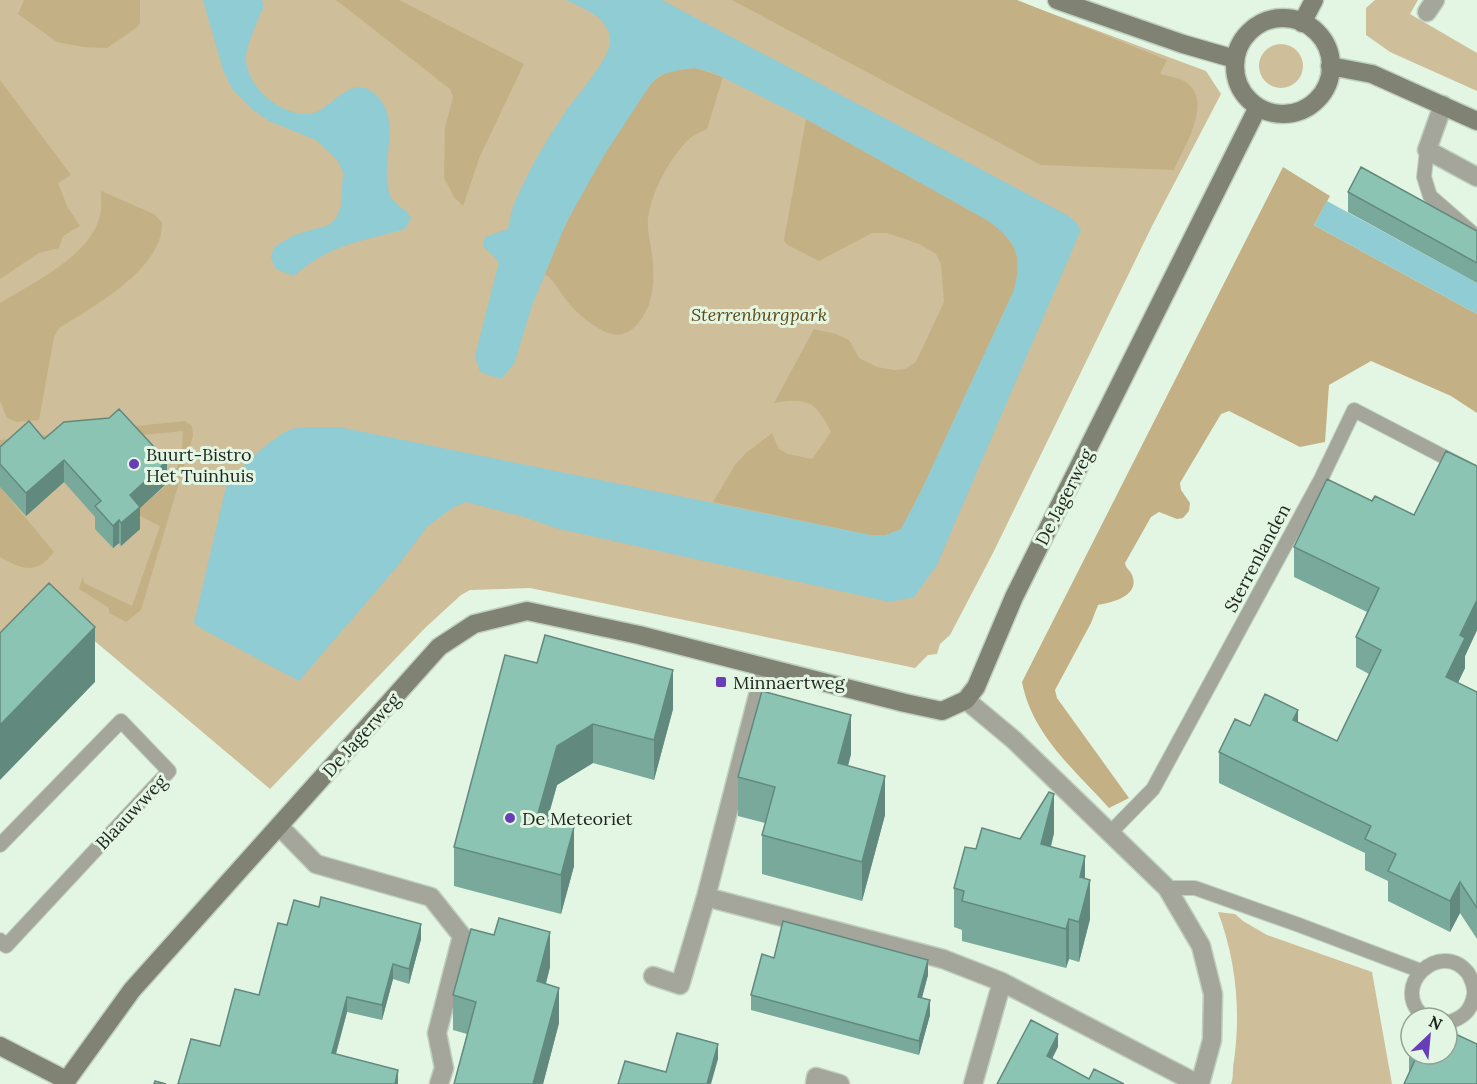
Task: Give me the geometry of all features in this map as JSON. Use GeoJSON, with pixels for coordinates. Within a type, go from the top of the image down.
{"type":"FeatureCollection","features":[{"type":"Feature","properties":{"kind":"street"},"geometry":{"type":"LineString","coordinates":[[1057,0],[1184,44],[1235,59]]}},
{"type":"Feature","properties":{"kind":"street"},"geometry":{"type":"LineString","coordinates":[[1302,23],[1314,0]]}},
{"type":"Feature","properties":{"kind":"street"},"geometry":{"type":"LineString","coordinates":[[1274,19],[1293,19],[1302,23],[1320,36],[1326,45],[1330,66],[1326,86],[1313,103],[1295,112],[1282,114],[1258,107],[1247,98],[1239,85],[1235,70],[1235,59],[1242,41],[1255,27],[1274,19]]}},
{"type":"Feature","properties":{"kind":"street"},"geometry":{"type":"LineString","coordinates":[[1330,66],[1372,74],[1477,121]]}},
{"type":"Feature","properties":{"kind":"street"},"geometry":{"type":"LineString","coordinates":[[1443,105],[1427,150],[1477,177]]}},
{"type":"Feature","properties":{"kind":"street","name":"De Jagerweg"},"geometry":{"type":"LineString","coordinates":[[65,1082],[132,990],[439,647],[474,624],[527,611],[639,635],[942,711],[966,700],[976,687],[1014,597],[1258,107]]}},
{"type":"Feature","properties":{"kind":"street"},"geometry":{"type":"LineString","coordinates":[[653,976],[680,985],[706,897],[765,668]]}},
{"type":"Feature","properties":{"kind":"street"},"geometry":{"type":"LineString","coordinates":[[706,897],[943,959],[1002,982],[1199,1084],[1212,1040],[1213,994],[1202,946],[1167,888],[1014,740],[966,700]]}},
{"type":"Feature","properties":{"kind":"street"},"geometry":{"type":"LineString","coordinates":[[279,826],[316,864],[431,897],[462,936],[437,1033],[444,1068],[439,1084]]}},
{"type":"Feature","properties":{"kind":"street"},"geometry":{"type":"LineString","coordinates":[[973,1084],[1002,982]]}},
{"type":"Feature","properties":{"kind":"street"},"geometry":{"type":"LineString","coordinates":[[0,1046],[65,1082]]}},
{"type":"Feature","properties":{"kind":"street"},"geometry":{"type":"LineString","coordinates":[[815,1084],[816,1077],[840,1084]]}},
{"type":"Feature","properties":{"kind":"lane"},"geometry":{"type":"LineString","coordinates":[[1427,150],[1424,177],[1430,196],[1477,237]]}},
{"type":"Feature","properties":{"kind":"lane","name":"Sterrenlanden"},"geometry":{"type":"LineString","coordinates":[[1109,834],[1153,789],[1321,478],[1354,410],[1477,474]]}},
{"type":"Feature","properties":{"kind":"lane","name":"Blaauwweg"},"geometry":{"type":"LineString","coordinates":[[0,845],[121,720],[169,771],[6,946],[0,940]]}},
{"type":"Feature","properties":{"kind":"lane"},"geometry":{"type":"LineString","coordinates":[[1167,888],[1195,888],[1421,972]]}},
{"type":"Feature","properties":{"kind":"lane"},"geometry":{"type":"LineString","coordinates":[[1414,1006],[1412,986],[1427,965],[1441,961],[1452,962],[1461,967],[1472,980],[1474,991],[1472,1005],[1466,1014],[1459,1017]]}},
{"type":"Feature","properties":{"kind":"green space","name":"Sterrenburgpark"},"geometry":{"type":"Polygon","coordinates":[[[0,0],[1015,0],[1206,71],[1221,94],[1152,226],[994,551],[950,635],[940,644],[937,654],[928,655],[915,668],[530,588],[470,590],[461,595],[425,628],[270,789],[65,616],[0,682],[0,0]]]}},
{"type":"Feature","properties":{"kind":"green space"},"geometry":{"type":"Polygon","coordinates":[[[1375,0],[1418,0],[1410,14],[1477,53],[1477,91],[1390,52],[1366,35],[1366,8],[1375,0]]]}},
{"type":"Feature","properties":{"kind":"green space"},"geometry":{"type":"Polygon","coordinates":[[[1281,44],[1296,51],[1303,66],[1296,81],[1281,88],[1266,81],[1259,66],[1266,51],[1281,44]]]}},
{"type":"Feature","properties":{"kind":"green space"},"geometry":{"type":"Polygon","coordinates":[[[1218,912],[1235,914],[1267,935],[1372,972],[1392,1084],[1231,1084],[1236,1042],[1237,1004],[1233,967],[1218,912]]]}},
{"type":"Feature","properties":{"kind":"shaded area"},"geometry":{"type":"Polygon","coordinates":[[[24,0],[140,0],[140,23],[107,48],[83,47],[57,42],[18,14],[24,0]]]}},
{"type":"Feature","properties":{"kind":"shaded area"},"geometry":{"type":"Polygon","coordinates":[[[336,0],[399,0],[524,64],[480,156],[463,206],[454,197],[444,178],[445,128],[453,97],[450,89],[336,0]]]}},
{"type":"Feature","properties":{"kind":"shaded area"},"geometry":{"type":"Polygon","coordinates":[[[732,0],[1017,0],[1167,60],[1160,74],[1182,80],[1194,91],[1197,113],[1194,125],[1174,170],[1041,165],[732,0]]]}},
{"type":"Feature","properties":{"kind":"shaded area"},"geometry":{"type":"Polygon","coordinates":[[[695,68],[723,77],[707,129],[690,138],[681,147],[669,164],[651,203],[648,226],[653,287],[645,314],[631,330],[620,335],[612,334],[594,325],[576,311],[545,274],[578,200],[650,85],[661,76],[671,72],[695,68]]]}},
{"type":"Feature","properties":{"kind":"shaded area"},"geometry":{"type":"Polygon","coordinates":[[[0,80],[71,175],[58,183],[67,206],[80,226],[63,236],[59,248],[39,253],[0,279],[0,80]]]}},
{"type":"Feature","properties":{"kind":"shaded area"},"geometry":{"type":"Polygon","coordinates":[[[806,119],[987,220],[1011,242],[1017,258],[1017,278],[1014,290],[921,491],[901,529],[886,535],[870,535],[713,502],[735,465],[746,453],[772,433],[779,449],[788,454],[812,459],[831,432],[821,414],[810,404],[795,401],[774,403],[814,329],[836,334],[849,340],[859,358],[877,367],[905,369],[916,362],[944,302],[941,264],[936,254],[919,244],[887,233],[872,233],[819,261],[786,244],[784,240],[806,119]]]}},
{"type":"Feature","properties":{"kind":"shaded area"},"geometry":{"type":"Polygon","coordinates":[[[1283,167],[1330,196],[1314,225],[1477,314],[1477,413],[1451,396],[1371,361],[1329,385],[1325,442],[1300,447],[1229,411],[1221,414],[1180,483],[1181,490],[1190,503],[1189,511],[1183,518],[1177,519],[1159,512],[1151,517],[1125,563],[1134,582],[1132,588],[1123,597],[1098,605],[1091,623],[1055,690],[1057,698],[1129,798],[1109,808],[1056,751],[1035,719],[1022,682],[1283,167]]]}},
{"type":"Feature","properties":{"kind":"shaded area"},"geometry":{"type":"Polygon","coordinates":[[[101,191],[154,214],[162,222],[160,239],[152,255],[124,284],[59,328],[54,337],[39,420],[17,422],[7,418],[0,401],[0,303],[44,277],[85,243],[95,230],[100,215],[101,191]]]}},
{"type":"Feature","properties":{"kind":"shaded area"},"geometry":{"type":"Polygon","coordinates":[[[185,421],[192,426],[193,436],[141,610],[126,622],[109,613],[109,608],[79,589],[83,576],[84,583],[132,606],[160,526],[134,513],[173,482],[182,449],[183,431],[0,449],[0,440],[185,421]]]}},
{"type":"Feature","properties":{"kind":"shaded area"},"geometry":{"type":"Polygon","coordinates":[[[0,487],[54,552],[36,567],[23,567],[0,557],[0,487]]]}},
{"type":"Feature","properties":{"kind":"water"},"geometry":{"type":"Polygon","coordinates":[[[203,0],[262,0],[264,5],[247,52],[247,68],[257,88],[275,104],[296,113],[307,114],[323,108],[346,91],[362,87],[371,91],[381,101],[387,113],[389,126],[387,182],[392,198],[411,218],[405,229],[333,250],[307,265],[294,276],[276,269],[271,258],[274,247],[294,235],[329,225],[337,217],[341,206],[343,173],[338,161],[316,140],[269,121],[253,110],[232,89],[223,70],[203,0]]]}},
{"type":"Feature","properties":{"kind":"water"},"geometry":{"type":"Polygon","coordinates":[[[566,0],[662,0],[1067,215],[1081,230],[937,565],[914,597],[890,602],[559,529],[466,502],[452,508],[427,527],[396,568],[299,681],[194,623],[226,487],[256,454],[285,432],[297,428],[339,427],[870,535],[886,535],[901,529],[921,491],[1014,290],[1018,267],[1015,249],[1005,235],[987,220],[806,119],[714,73],[695,68],[679,70],[660,75],[650,85],[603,157],[566,223],[533,303],[514,364],[501,379],[480,372],[475,356],[499,262],[483,246],[485,237],[508,229],[515,202],[538,155],[566,111],[599,68],[610,42],[606,26],[601,20],[588,10],[566,0]]]}},
{"type":"Feature","properties":{"kind":"water"},"geometry":{"type":"Polygon","coordinates":[[[1327,201],[1477,283],[1477,314],[1314,225],[1327,201]]]}},
{"type":"Feature","properties":{"kind":"building"},"geometry":{"type":"Polygon","coordinates":[[[1361,167],[1477,231],[1477,263],[1348,192],[1361,167]]]}},
{"type":"Feature","properties":{"kind":"building"},"geometry":{"type":"Polygon","coordinates":[[[119,409],[167,461],[130,495],[140,507],[121,523],[119,520],[113,526],[95,506],[101,501],[64,460],[26,493],[0,464],[0,447],[29,421],[44,439],[64,422],[109,418],[119,409]]]}},
{"type":"Feature","properties":{"kind":"building"},"geometry":{"type":"Polygon","coordinates":[[[1446,451],[1477,466],[1477,600],[1460,635],[1465,638],[1446,677],[1477,692],[1477,908],[1460,882],[1450,901],[1388,871],[1396,854],[1365,839],[1371,826],[1219,752],[1235,719],[1250,726],[1265,694],[1298,710],[1293,720],[1337,741],[1381,650],[1356,637],[1379,588],[1294,547],[1327,479],[1372,501],[1375,496],[1414,515],[1446,451]]]}},
{"type":"Feature","properties":{"kind":"building"},"geometry":{"type":"Polygon","coordinates":[[[49,583],[95,627],[0,725],[0,633],[49,583]]]}},
{"type":"Feature","properties":{"kind":"building","name":"De Meteoriet"},"geometry":{"type":"Polygon","coordinates":[[[545,635],[673,670],[654,740],[593,724],[557,746],[537,817],[574,827],[561,875],[454,847],[505,655],[537,663],[545,635]]]}},
{"type":"Feature","properties":{"kind":"building"},"geometry":{"type":"Polygon","coordinates":[[[762,691],[851,715],[838,763],[885,776],[862,862],[762,835],[775,787],[738,777],[762,691]]]}},
{"type":"Feature","properties":{"kind":"building"},"geometry":{"type":"Polygon","coordinates":[[[1049,792],[1054,794],[1041,844],[1085,856],[1080,877],[1090,880],[1079,922],[1069,919],[1066,929],[962,901],[964,891],[954,888],[965,847],[976,849],[982,828],[1020,839],[1049,792]]]}},
{"type":"Feature","properties":{"kind":"building"},"geometry":{"type":"Polygon","coordinates":[[[321,897],[421,924],[409,969],[393,964],[382,1005],[347,997],[332,1053],[398,1070],[395,1084],[178,1084],[191,1039],[220,1046],[235,989],[259,995],[278,923],[287,925],[294,900],[319,907],[321,897]]]}},
{"type":"Feature","properties":{"kind":"building"},"geometry":{"type":"Polygon","coordinates":[[[499,918],[550,932],[537,981],[559,988],[533,1084],[454,1084],[476,1002],[453,995],[471,929],[494,935],[499,918]]]}},
{"type":"Feature","properties":{"kind":"building"},"geometry":{"type":"Polygon","coordinates":[[[783,921],[928,960],[918,997],[930,1000],[919,1041],[751,995],[762,954],[774,958],[783,921]]]}},
{"type":"Feature","properties":{"kind":"building"},"geometry":{"type":"Polygon","coordinates":[[[1031,1020],[1058,1034],[1047,1056],[1089,1079],[1094,1069],[1124,1084],[997,1084],[1031,1020]]]}},
{"type":"Feature","properties":{"kind":"building"},"geometry":{"type":"Polygon","coordinates":[[[677,1033],[718,1044],[707,1084],[618,1084],[625,1061],[666,1072],[677,1033]]]}},
{"type":"Feature","properties":{"kind":"building"},"geometry":{"type":"Polygon","coordinates":[[[1459,1036],[1477,1044],[1477,1084],[1404,1084],[1412,1066],[1459,1066],[1459,1036]]]}},
{"type":"Feature","properties":{"kind":"place","name":"Buurt-Bistro Het Tuinhuis"},"geometry":{"type":"Point","coordinates":[134,464]}},
{"type":"Feature","properties":{"kind":"place","name":"Minnaertweg"},"geometry":{"type":"Point","coordinates":[721,682]}},
{"type":"Feature","properties":{"kind":"place","name":"De Meteoriet"},"geometry":{"type":"Point","coordinates":[510,818]}}]}
